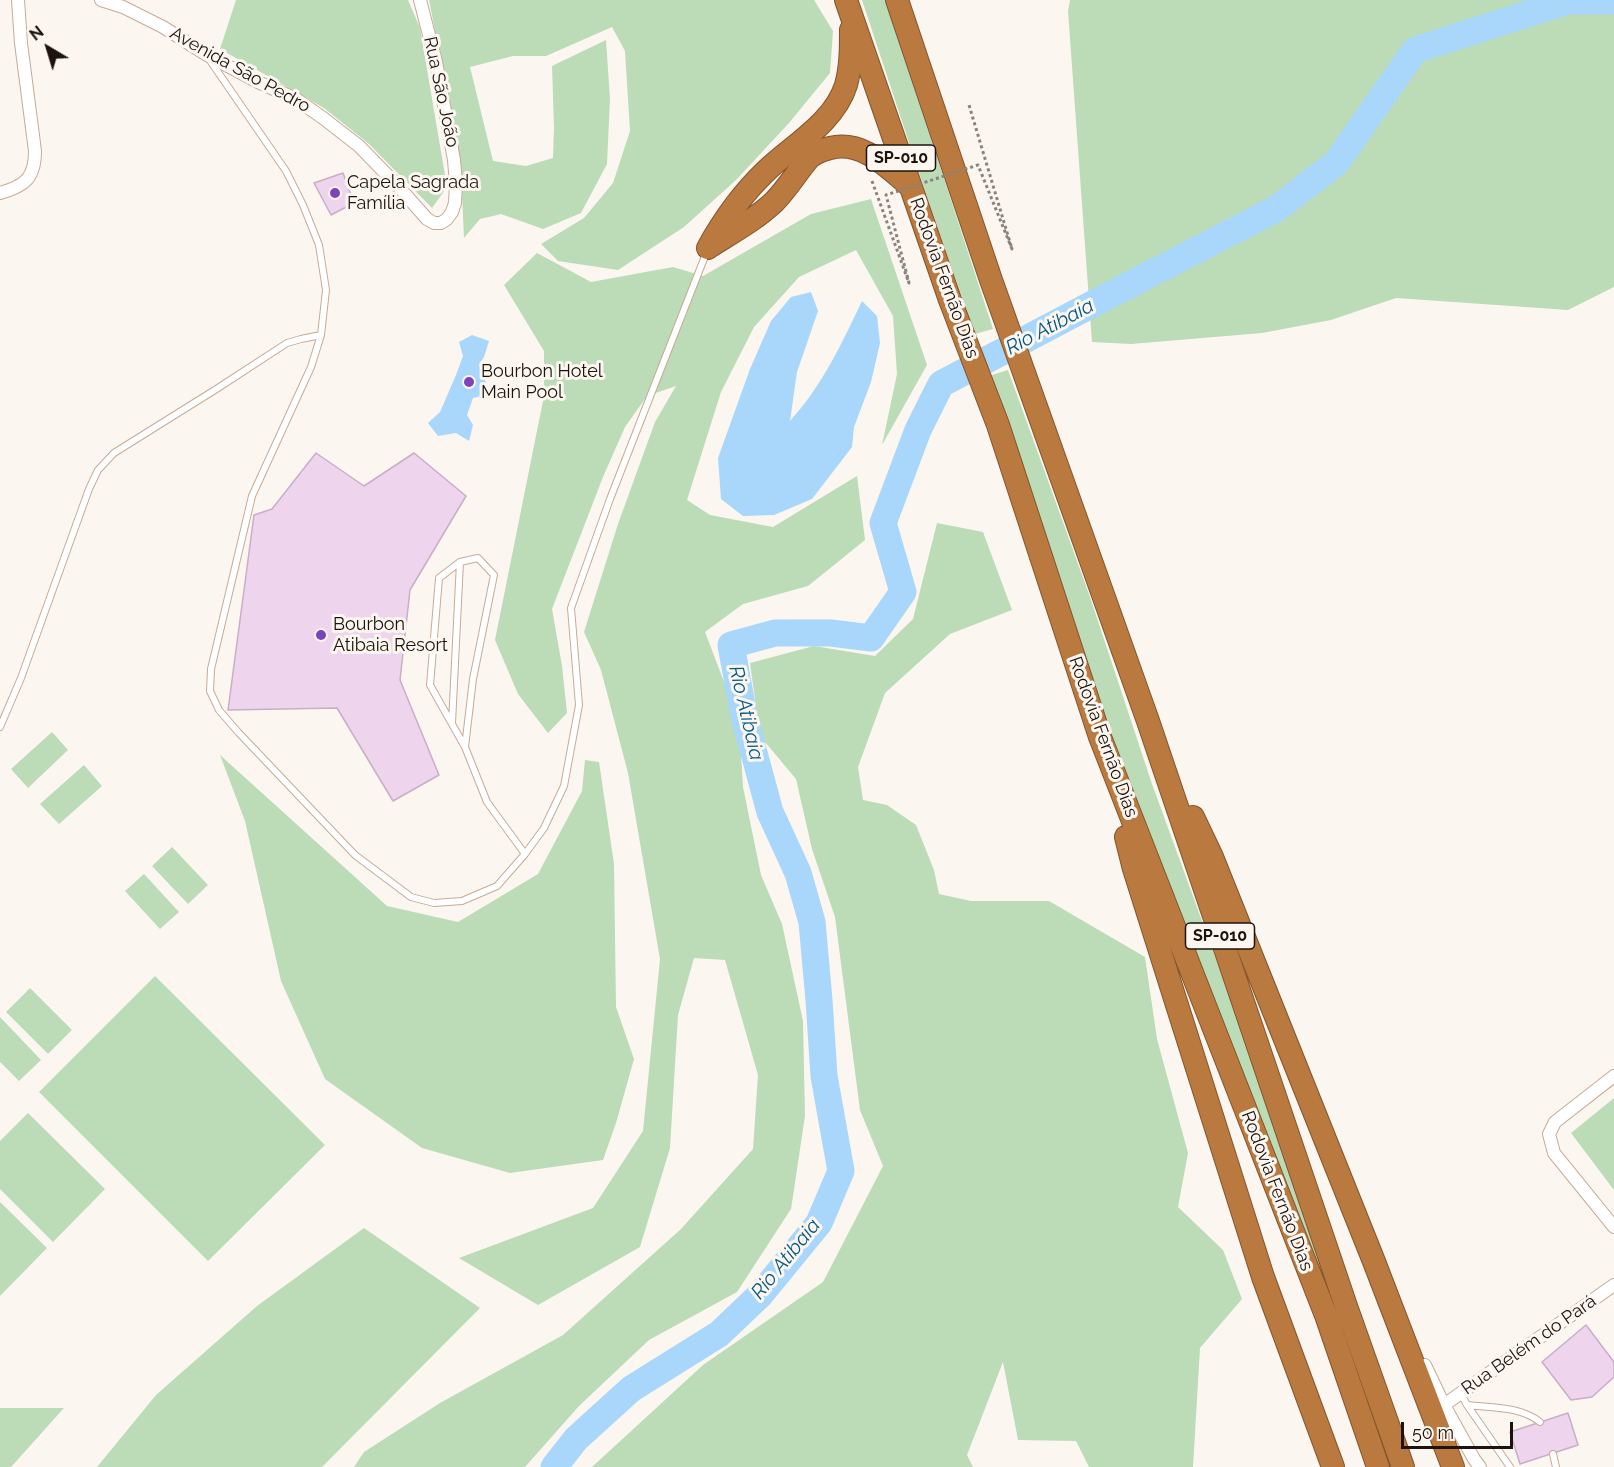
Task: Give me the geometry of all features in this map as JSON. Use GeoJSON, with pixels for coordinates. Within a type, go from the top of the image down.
{"type":"FeatureCollection","features":[{"type":"Feature","properties":{"kind":"highway","name":"Rodovia Fernão Dias"},"geometry":{"type":"LineString","coordinates":[[897,0],[991,280],[1148,721],[1343,1298],[1403,1467]]}},
{"type":"Feature","properties":{"kind":"highway","name":"Rodovia Fernão Dias"},"geometry":{"type":"LineString","coordinates":[[849,8],[950,300],[998,425],[1100,737],[1327,1318],[1378,1467]]}},
{"type":"Feature","properties":{"kind":"highway"},"geometry":{"type":"LineString","coordinates":[[708,248],[722,222],[741,198],[765,172],[819,125],[835,107],[845,85],[850,63],[849,8]]}},
{"type":"Feature","properties":{"kind":"highway"},"geometry":{"type":"LineString","coordinates":[[708,248],[754,219],[774,201],[811,157],[821,150],[847,146],[860,150],[875,157],[911,187]]}},
{"type":"Feature","properties":{"kind":"highway"},"geometry":{"type":"LineString","coordinates":[[1148,721],[1212,857],[1373,1259],[1452,1467]]}},
{"type":"Feature","properties":{"kind":"highway"},"geometry":{"type":"LineString","coordinates":[[1100,737],[1134,869],[1259,1265],[1333,1467]]}},
{"type":"Feature","properties":{"kind":"street"},"geometry":{"type":"LineString","coordinates":[[0,193],[14,189],[25,182],[32,174],[35,163],[18,0]]}},
{"type":"Feature","properties":{"kind":"street","name":"Avenida São Pedro"},"geometry":{"type":"LineString","coordinates":[[101,0],[123,7],[163,27],[207,56],[296,99],[359,146],[427,219],[434,223],[441,223],[447,219]]}},
{"type":"Feature","properties":{"kind":"street","name":"Rua São João"},"geometry":{"type":"LineString","coordinates":[[420,0],[436,62],[454,160],[455,203],[447,219]]}},
{"type":"Feature","properties":{"kind":"street"},"geometry":{"type":"LineString","coordinates":[[1614,1076],[1555,1122],[1549,1134],[1554,1153],[1614,1227]]}},
{"type":"Feature","properties":{"kind":"street"},"geometry":{"type":"LineString","coordinates":[[1373,1259],[1444,1405],[1480,1467]]}},
{"type":"Feature","properties":{"kind":"street","name":"Rua Belém do Pará"},"geometry":{"type":"LineString","coordinates":[[1444,1405],[1464,1400],[1614,1285]]}},
{"type":"Feature","properties":{"kind":"lane"},"geometry":{"type":"LineString","coordinates":[[207,56],[286,171],[319,245],[326,290],[321,335],[311,367],[252,496],[211,669],[210,691],[219,710],[238,732],[355,855],[411,897],[434,903],[462,901],[497,886],[544,828],[564,786],[579,705],[571,608],[610,499],[708,248]]}},
{"type":"Feature","properties":{"kind":"lane"},"geometry":{"type":"LineString","coordinates":[[0,727],[21,678],[98,470],[114,453],[275,350],[287,343],[321,335]]}},
{"type":"Feature","properties":{"kind":"lane"},"geometry":{"type":"LineString","coordinates":[[465,747],[473,679],[494,576],[478,558],[460,562],[439,578],[430,685],[465,747],[487,802],[525,854]]}},
{"type":"Feature","properties":{"kind":"lane"},"geometry":{"type":"LineString","coordinates":[[452,723],[460,562]]}},
{"type":"Feature","properties":{"kind":"lane"},"geometry":{"type":"LineString","coordinates":[[1464,1400],[1520,1411],[1533,1416],[1540,1422]]}},
{"type":"Feature","properties":{"kind":"lane"},"geometry":{"type":"LineString","coordinates":[[1464,1400],[1510,1467]]}},
{"type":"Feature","properties":{"kind":"lane"},"geometry":{"type":"LineString","coordinates":[[1553,1454],[1556,1467]]}},
{"type":"Feature","properties":{"kind":"path"},"geometry":{"type":"LineString","coordinates":[[872,181],[909,283],[886,195],[978,165],[1012,249],[969,105]]}},
{"type":"Feature","properties":{"kind":"green space"},"geometry":{"type":"Polygon","coordinates":[[[236,0],[408,0],[420,28],[447,187],[432,208],[369,144],[324,108],[220,49],[236,0]]]}},
{"type":"Feature","properties":{"kind":"green space"},"geometry":{"type":"Polygon","coordinates":[[[429,0],[814,0],[833,31],[830,73],[789,123],[736,180],[684,227],[618,270],[558,261],[541,244],[584,218],[613,183],[630,131],[625,51],[612,27],[546,56],[513,56],[470,67],[493,161],[526,166],[553,158],[552,66],[606,40],[610,99],[607,164],[581,213],[543,229],[501,214],[480,219],[464,238],[462,194],[454,126],[429,0]]]}},
{"type":"Feature","properties":{"kind":"green space"},"geometry":{"type":"Polygon","coordinates":[[[862,0],[886,0],[993,329],[975,334],[862,0]]]}},
{"type":"Feature","properties":{"kind":"green space"},"geometry":{"type":"Polygon","coordinates":[[[1070,0],[1614,0],[1614,287],[1568,310],[1396,298],[1331,320],[1262,333],[1131,344],[1092,342],[1068,11],[1070,0]]]}},
{"type":"Feature","properties":{"kind":"green space"},"geometry":{"type":"Polygon","coordinates":[[[871,199],[927,365],[882,445],[897,374],[893,316],[856,250],[799,277],[754,327],[721,392],[687,500],[710,515],[773,527],[857,476],[865,540],[808,586],[743,604],[705,632],[739,721],[743,787],[761,875],[782,924],[803,1021],[805,1116],[791,1209],[737,1292],[649,1340],[579,1406],[525,1467],[354,1467],[364,1452],[440,1403],[563,1335],[681,1229],[753,1149],[758,1075],[725,960],[694,958],[678,1015],[670,1148],[640,1247],[538,1305],[459,1258],[593,1208],[643,1131],[660,959],[628,773],[601,670],[584,632],[618,524],[655,422],[676,386],[647,396],[625,427],[603,477],[552,609],[567,713],[548,733],[518,694],[495,640],[544,396],[544,351],[504,285],[537,253],[591,282],[673,267],[703,276],[811,214],[871,199]]]}},
{"type":"Feature","properties":{"kind":"green space"},"geometry":{"type":"Polygon","coordinates":[[[1008,370],[1090,597],[1152,784],[1228,992],[1342,1327],[1176,916],[1105,717],[989,376],[1008,370]]]}},
{"type":"Feature","properties":{"kind":"green space"},"geometry":{"type":"Polygon","coordinates":[[[937,523],[983,532],[1012,610],[950,634],[885,693],[858,767],[863,800],[887,805],[916,825],[934,870],[939,894],[971,901],[1049,901],[1145,957],[1157,1039],[1188,1153],[1178,1207],[1223,1250],[1242,1299],[1200,1348],[1193,1467],[1089,1467],[1076,1441],[1018,1440],[1003,1362],[967,1455],[973,1467],[592,1467],[703,1365],[823,1282],[883,1166],[860,1110],[835,917],[812,849],[796,779],[760,736],[750,663],[814,646],[875,656],[913,619],[937,523]]]}},
{"type":"Feature","properties":{"kind":"green space"},"geometry":{"type":"Polygon","coordinates":[[[52,732],[68,750],[28,788],[11,769],[52,732]]]}},
{"type":"Feature","properties":{"kind":"green space"},"geometry":{"type":"Polygon","coordinates":[[[220,755],[387,906],[458,922],[538,874],[582,791],[585,760],[599,762],[614,864],[616,1007],[634,1059],[603,1160],[510,1173],[422,1148],[325,1079],[281,981],[245,821],[220,755]]]}},
{"type":"Feature","properties":{"kind":"green space"},"geometry":{"type":"Polygon","coordinates":[[[84,765],[102,786],[59,824],[40,804],[84,765]]]}},
{"type":"Feature","properties":{"kind":"green space"},"geometry":{"type":"Polygon","coordinates":[[[172,847],[208,885],[188,904],[152,866],[172,847]]]}},
{"type":"Feature","properties":{"kind":"green space"},"geometry":{"type":"Polygon","coordinates":[[[144,874],[179,912],[160,929],[125,891],[144,874]]]}},
{"type":"Feature","properties":{"kind":"green space"},"geometry":{"type":"Polygon","coordinates":[[[155,976],[325,1145],[208,1261],[39,1092],[155,976]]]}},
{"type":"Feature","properties":{"kind":"green space"},"geometry":{"type":"Polygon","coordinates":[[[30,988],[72,1030],[48,1054],[6,1012],[30,988]]]}},
{"type":"Feature","properties":{"kind":"green space"},"geometry":{"type":"Polygon","coordinates":[[[0,1017],[41,1060],[19,1081],[0,1062],[0,1017]]]}},
{"type":"Feature","properties":{"kind":"green space"},"geometry":{"type":"Polygon","coordinates":[[[1614,1098],[1614,1190],[1571,1133],[1614,1098]]]}},
{"type":"Feature","properties":{"kind":"green space"},"geometry":{"type":"Polygon","coordinates":[[[28,1113],[105,1189],[53,1242],[0,1189],[0,1141],[28,1113]]]}},
{"type":"Feature","properties":{"kind":"green space"},"geometry":{"type":"Polygon","coordinates":[[[0,1202],[47,1248],[0,1296],[0,1202]]]}},
{"type":"Feature","properties":{"kind":"green space"},"geometry":{"type":"Polygon","coordinates":[[[364,1228],[480,1308],[322,1467],[97,1467],[156,1395],[257,1306],[364,1228]]]}},
{"type":"Feature","properties":{"kind":"green space"},"geometry":{"type":"Polygon","coordinates":[[[0,1408],[64,1408],[11,1467],[0,1467],[0,1408]]]}},
{"type":"Feature","properties":{"kind":"water"},"geometry":{"type":"Polygon","coordinates":[[[811,292],[818,311],[797,372],[790,421],[822,379],[862,301],[877,316],[880,343],[871,382],[854,427],[852,447],[812,499],[774,515],[743,516],[721,499],[718,458],[750,369],[771,321],[791,297],[811,292]]]}},
{"type":"Feature","properties":{"kind":"water","name":"Bourbon Hotel Main Pool"},"geometry":{"type":"Polygon","coordinates":[[[472,335],[489,341],[479,365],[488,388],[485,395],[473,398],[467,415],[473,425],[469,441],[456,433],[438,436],[428,423],[440,412],[456,375],[463,356],[459,342],[472,335]]]}},
{"type":"Feature","properties":{"kind":"building","name":"Capela Sagrada Família"},"geometry":{"type":"Polygon","coordinates":[[[343,173],[354,203],[331,215],[314,183],[343,173]]]}},
{"type":"Feature","properties":{"kind":"building","name":"Bourbon Atibaia Resort"},"geometry":{"type":"Polygon","coordinates":[[[316,453],[364,486],[414,453],[466,496],[410,590],[400,680],[439,775],[393,801],[337,708],[228,710],[254,515],[272,509],[316,453]]]}},
{"type":"Feature","properties":{"kind":"building"},"geometry":{"type":"Polygon","coordinates":[[[1586,1325],[1614,1362],[1614,1377],[1592,1397],[1571,1400],[1542,1362],[1586,1325]]]}},
{"type":"Feature","properties":{"kind":"building"},"geometry":{"type":"Polygon","coordinates":[[[1568,1413],[1578,1445],[1520,1464],[1510,1432],[1568,1413]]]}},
{"type":"Feature","properties":{"kind":"waterway","name":"Rio Atibaia"},"geometry":{"type":"LineString","coordinates":[[554,1467],[576,1439],[631,1389],[719,1334],[760,1295],[819,1223],[841,1171],[824,1076],[812,922],[798,873],[770,812],[744,716],[731,645],[775,633],[831,633],[871,638],[903,592],[883,523],[918,430],[941,384],[1276,209],[1336,163],[1415,50],[1568,1],[1614,1]]}},
{"type":"Feature","properties":{"kind":"place","name":"Capela Sagrada Família"},"geometry":{"type":"Point","coordinates":[335,193]}},
{"type":"Feature","properties":{"kind":"place","name":"Bourbon Hotel Main Pool"},"geometry":{"type":"Point","coordinates":[469,382]}},
{"type":"Feature","properties":{"kind":"place","name":"Bourbon Atibaia Resort"},"geometry":{"type":"Point","coordinates":[321,635]}}]}
